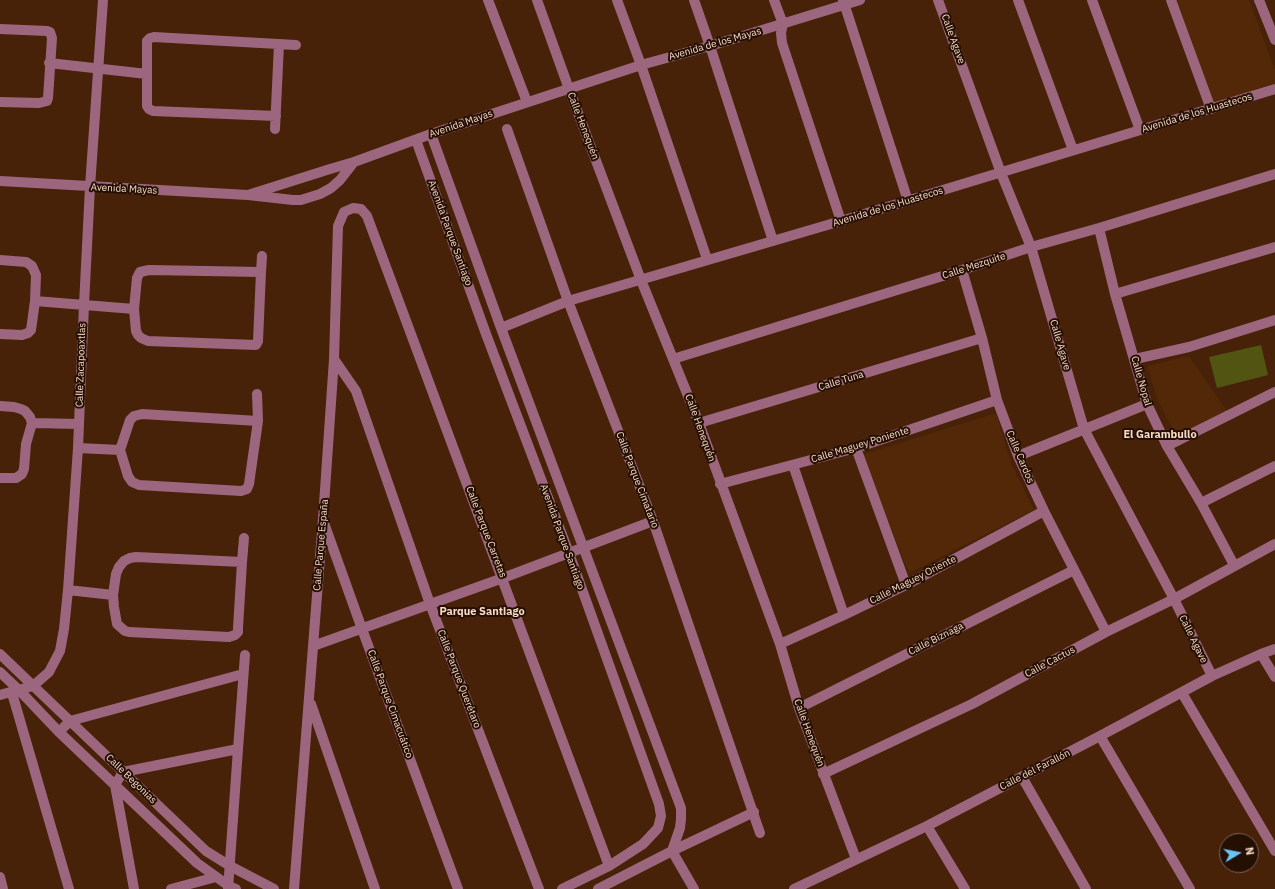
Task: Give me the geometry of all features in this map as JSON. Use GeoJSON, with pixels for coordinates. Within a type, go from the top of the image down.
{"type":"FeatureCollection","features":[{"type":"Feature","properties":{"kind":"street","name":"Calle Zacapoaxtlas"},"geometry":{"type":"LineString","coordinates":[[0,695],[16,692],[33,686],[49,672],[60,651],[64,629],[78,448],[90,187],[103,0]]}},
{"type":"Feature","properties":{"kind":"street"},"geometry":{"type":"LineString","coordinates":[[488,0],[527,102]]}},
{"type":"Feature","properties":{"kind":"street","name":"Calle Henequén"},"geometry":{"type":"LineString","coordinates":[[538,0],[569,89],[641,280],[699,423],[720,484],[780,644],[799,708],[856,859]]}},
{"type":"Feature","properties":{"kind":"street"},"geometry":{"type":"LineString","coordinates":[[617,0],[708,260]]}},
{"type":"Feature","properties":{"kind":"street"},"geometry":{"type":"LineString","coordinates":[[694,0],[772,242]]}},
{"type":"Feature","properties":{"kind":"street"},"geometry":{"type":"LineString","coordinates":[[774,0],[783,24],[781,33],[782,43],[841,221]]}},
{"type":"Feature","properties":{"kind":"street","name":"Avenida de los Mayas"},"geometry":{"type":"LineString","coordinates":[[569,89],[783,24],[844,3],[860,0]]}},
{"type":"Feature","properties":{"kind":"street","name":"Calle Agave"},"geometry":{"type":"LineString","coordinates":[[938,0],[1001,173],[1031,247],[1084,429],[1174,599],[1212,676]]}},
{"type":"Feature","properties":{"kind":"street"},"geometry":{"type":"LineString","coordinates":[[1018,0],[1073,150]]}},
{"type":"Feature","properties":{"kind":"street"},"geometry":{"type":"LineString","coordinates":[[1092,0],[1140,130]]}},
{"type":"Feature","properties":{"kind":"street"},"geometry":{"type":"LineString","coordinates":[[1171,0],[1211,109]]}},
{"type":"Feature","properties":{"kind":"street"},"geometry":{"type":"LineString","coordinates":[[1259,0],[1275,40]]}},
{"type":"Feature","properties":{"kind":"street"},"geometry":{"type":"LineString","coordinates":[[844,3],[908,201]]}},
{"type":"Feature","properties":{"kind":"street"},"geometry":{"type":"LineString","coordinates":[[0,29],[49,31],[52,38],[47,101],[40,103],[0,102]]}},
{"type":"Feature","properties":{"kind":"street"},"geometry":{"type":"LineString","coordinates":[[276,116],[153,111],[149,109],[147,106],[147,41],[154,37],[296,45]]}},
{"type":"Feature","properties":{"kind":"street"},"geometry":{"type":"LineString","coordinates":[[274,129],[276,116],[279,44]]}},
{"type":"Feature","properties":{"kind":"street"},"geometry":{"type":"LineString","coordinates":[[50,63],[147,74]]}},
{"type":"Feature","properties":{"kind":"street","name":"Avenida Mayas"},"geometry":{"type":"LineString","coordinates":[[248,195],[354,162],[431,134],[569,89]]}},
{"type":"Feature","properties":{"kind":"street","name":"Avenida de los Huastecos"},"geometry":{"type":"LineString","coordinates":[[501,328],[568,301],[772,242],[1275,90]]}},
{"type":"Feature","properties":{"kind":"street","name":"Calle Parque Cimatario"},"geometry":{"type":"LineString","coordinates":[[508,129],[568,301],[653,521],[760,833]]}},
{"type":"Feature","properties":{"kind":"street","name":"Avenida Parque Santiago"},"geometry":{"type":"LineString","coordinates":[[431,134],[501,328],[681,808],[680,828],[672,851]]}},
{"type":"Feature","properties":{"kind":"street","name":"Avenida Parque Santiago"},"geometry":{"type":"LineString","coordinates":[[416,140],[486,334],[569,553],[657,796],[660,810],[661,816],[658,828],[643,844],[609,866],[562,889]]}},
{"type":"Feature","properties":{"kind":"street","name":"Avenida Mayas"},"geometry":{"type":"LineString","coordinates":[[0,181],[248,195],[293,200],[310,198],[331,188],[340,180],[354,162]]}},
{"type":"Feature","properties":{"kind":"street","name":"Calle Mezquite"},"geometry":{"type":"LineString","coordinates":[[673,359],[962,270],[1031,247],[1099,228],[1275,174]]}},
{"type":"Feature","properties":{"kind":"street","name":"Calle Parque España"},"geometry":{"type":"LineString","coordinates":[[294,889],[334,359],[338,226],[344,212],[353,208]]}},
{"type":"Feature","properties":{"kind":"street","name":"Calle Parque Carretas"},"geometry":{"type":"LineString","coordinates":[[353,208],[361,209],[367,216],[609,866]]}},
{"type":"Feature","properties":{"kind":"street","name":"Calle Nopal"},"geometry":{"type":"LineString","coordinates":[[1099,228],[1115,294],[1147,404],[1168,446],[1201,503],[1234,565]]}},
{"type":"Feature","properties":{"kind":"street"},"geometry":{"type":"LineString","coordinates":[[1115,294],[1275,247]]}},
{"type":"Feature","properties":{"kind":"street"},"geometry":{"type":"LineString","coordinates":[[261,272],[144,270],[140,272],[136,278],[134,309],[136,331],[144,340],[256,345],[258,341],[262,256]]}},
{"type":"Feature","properties":{"kind":"street"},"geometry":{"type":"LineString","coordinates":[[0,260],[26,262],[32,266],[36,275],[35,301],[31,330],[22,335],[0,334]]}},
{"type":"Feature","properties":{"kind":"street","name":"Calle Cardos"},"geometry":{"type":"LineString","coordinates":[[962,270],[982,338],[997,400],[1018,456],[1044,511],[1106,632]]}},
{"type":"Feature","properties":{"kind":"street"},"geometry":{"type":"LineString","coordinates":[[35,301],[134,309]]}},
{"type":"Feature","properties":{"kind":"street"},"geometry":{"type":"LineString","coordinates":[[1135,359],[1189,347],[1275,320]]}},
{"type":"Feature","properties":{"kind":"street","name":"Calle Tuna"},"geometry":{"type":"LineString","coordinates":[[699,423],[982,338]]}},
{"type":"Feature","properties":{"kind":"street","name":"Calle Parque Querétaro"},"geometry":{"type":"LineString","coordinates":[[334,359],[356,391],[430,604],[539,889]]}},
{"type":"Feature","properties":{"kind":"street"},"geometry":{"type":"LineString","coordinates":[[1168,446],[1275,392]]}},
{"type":"Feature","properties":{"kind":"street"},"geometry":{"type":"LineString","coordinates":[[257,394],[258,421],[249,484],[244,490],[139,485],[132,482],[128,476],[120,450],[130,420],[134,416],[142,414],[258,421]]}},
{"type":"Feature","properties":{"kind":"street","name":"Calle Maguey Poniente"},"geometry":{"type":"LineString","coordinates":[[720,484],[856,448],[997,400]]}},
{"type":"Feature","properties":{"kind":"street"},"geometry":{"type":"LineString","coordinates":[[1018,456],[1147,404]]}},
{"type":"Feature","properties":{"kind":"street"},"geometry":{"type":"LineString","coordinates":[[0,406],[14,407],[25,411],[30,417],[32,423],[26,444],[24,470],[22,474],[16,478],[0,478]]}},
{"type":"Feature","properties":{"kind":"street"},"geometry":{"type":"LineString","coordinates":[[32,423],[79,424]]}},
{"type":"Feature","properties":{"kind":"street"},"geometry":{"type":"LineString","coordinates":[[78,448],[120,450]]}},
{"type":"Feature","properties":{"kind":"street"},"geometry":{"type":"LineString","coordinates":[[856,448],[906,585]]}},
{"type":"Feature","properties":{"kind":"street"},"geometry":{"type":"LineString","coordinates":[[793,465],[844,615]]}},
{"type":"Feature","properties":{"kind":"street"},"geometry":{"type":"LineString","coordinates":[[1201,503],[1275,466]]}},
{"type":"Feature","properties":{"kind":"street","name":"Calle Maguey Oriente"},"geometry":{"type":"LineString","coordinates":[[780,644],[906,585],[1044,511]]}},
{"type":"Feature","properties":{"kind":"street","name":"Calle Parque Cimacuático"},"geometry":{"type":"LineString","coordinates":[[323,519],[458,889]]}},
{"type":"Feature","properties":{"kind":"street"},"geometry":{"type":"LineString","coordinates":[[312,646],[503,578],[653,521]]}},
{"type":"Feature","properties":{"kind":"street"},"geometry":{"type":"LineString","coordinates":[[242,562],[136,557],[130,558],[124,561],[116,574],[113,595],[117,624],[125,631],[129,632],[232,636],[238,632],[244,538]]}},
{"type":"Feature","properties":{"kind":"street","name":"Calle Cactus"},"geometry":{"type":"LineString","coordinates":[[823,774],[972,704],[1106,632],[1174,599],[1275,544]]}},
{"type":"Feature","properties":{"kind":"street","name":"Calle Biznaga"},"geometry":{"type":"LineString","coordinates":[[799,708],[1074,570]]}},
{"type":"Feature","properties":{"kind":"street"},"geometry":{"type":"LineString","coordinates":[[68,590],[113,595]]}},
{"type":"Feature","properties":{"kind":"street","name":"Calle del Farallón"},"geometry":{"type":"LineString","coordinates":[[794,889],[927,826],[1212,676],[1275,648]]}},
{"type":"Feature","properties":{"kind":"street","name":"Calle Begonias"},"geometry":{"type":"LineString","coordinates":[[0,654],[206,850],[230,866],[274,889]]}},
{"type":"Feature","properties":{"kind":"street"},"geometry":{"type":"LineString","coordinates":[[1261,654],[1275,677]]}},
{"type":"Feature","properties":{"kind":"street"},"geometry":{"type":"LineString","coordinates":[[231,888],[230,866],[245,655]]}},
{"type":"Feature","properties":{"kind":"street","name":"Calle Begonias"},"geometry":{"type":"LineString","coordinates":[[0,672],[16,692],[197,863],[231,888]]}},
{"type":"Feature","properties":{"kind":"street"},"geometry":{"type":"LineString","coordinates":[[59,732],[70,721],[243,674]]}},
{"type":"Feature","properties":{"kind":"street"},"geometry":{"type":"LineString","coordinates":[[16,692],[69,889]]}},
{"type":"Feature","properties":{"kind":"street"},"geometry":{"type":"LineString","coordinates":[[1182,693],[1275,851]]}},
{"type":"Feature","properties":{"kind":"street"},"geometry":{"type":"LineString","coordinates":[[309,700],[375,889]]}},
{"type":"Feature","properties":{"kind":"street"},"geometry":{"type":"LineString","coordinates":[[1100,736],[1190,889]]}},
{"type":"Feature","properties":{"kind":"street"},"geometry":{"type":"LineString","coordinates":[[134,889],[115,785],[123,772],[238,749]]}},
{"type":"Feature","properties":{"kind":"street"},"geometry":{"type":"LineString","coordinates":[[1022,777],[1086,889]]}},
{"type":"Feature","properties":{"kind":"street"},"geometry":{"type":"LineString","coordinates":[[598,889],[672,851],[754,812]]}},
{"type":"Feature","properties":{"kind":"street"},"geometry":{"type":"LineString","coordinates":[[927,826],[965,889]]}},
{"type":"Feature","properties":{"kind":"street"},"geometry":{"type":"LineString","coordinates":[[672,851],[694,889]]}},
{"type":"Feature","properties":{"kind":"street"},"geometry":{"type":"LineString","coordinates":[[0,877],[3,889]]}},
{"type":"Feature","properties":{"kind":"street"},"geometry":{"type":"LineString","coordinates":[[171,889],[216,877]]}},
{"type":"Feature","properties":{"kind":"shaded area"},"geometry":{"type":"Polygon","coordinates":[[[1174,0],[1249,0],[1275,70],[1275,83],[1211,104],[1174,0]]]}},
{"type":"Feature","properties":{"kind":"shaded area"},"geometry":{"type":"Polygon","coordinates":[[[1261,345],[1268,375],[1217,388],[1209,357],[1261,345]]]}},
{"type":"Feature","properties":{"kind":"shaded area"},"geometry":{"type":"Polygon","coordinates":[[[1189,356],[1227,411],[1176,436],[1158,401],[1147,366],[1189,356]]]}},
{"type":"Feature","properties":{"kind":"shaded area"},"geometry":{"type":"Polygon","coordinates":[[[996,413],[1012,466],[1034,510],[909,573],[862,455],[996,413]]]}},
{"type":"Feature","properties":{"kind":"district","name":"El Garambullo"},"geometry":{"type":"Point","coordinates":[1160,435]}},
{"type":"Feature","properties":{"kind":"district","name":"Parque Santiago"},"geometry":{"type":"Point","coordinates":[482,612]}}]}
